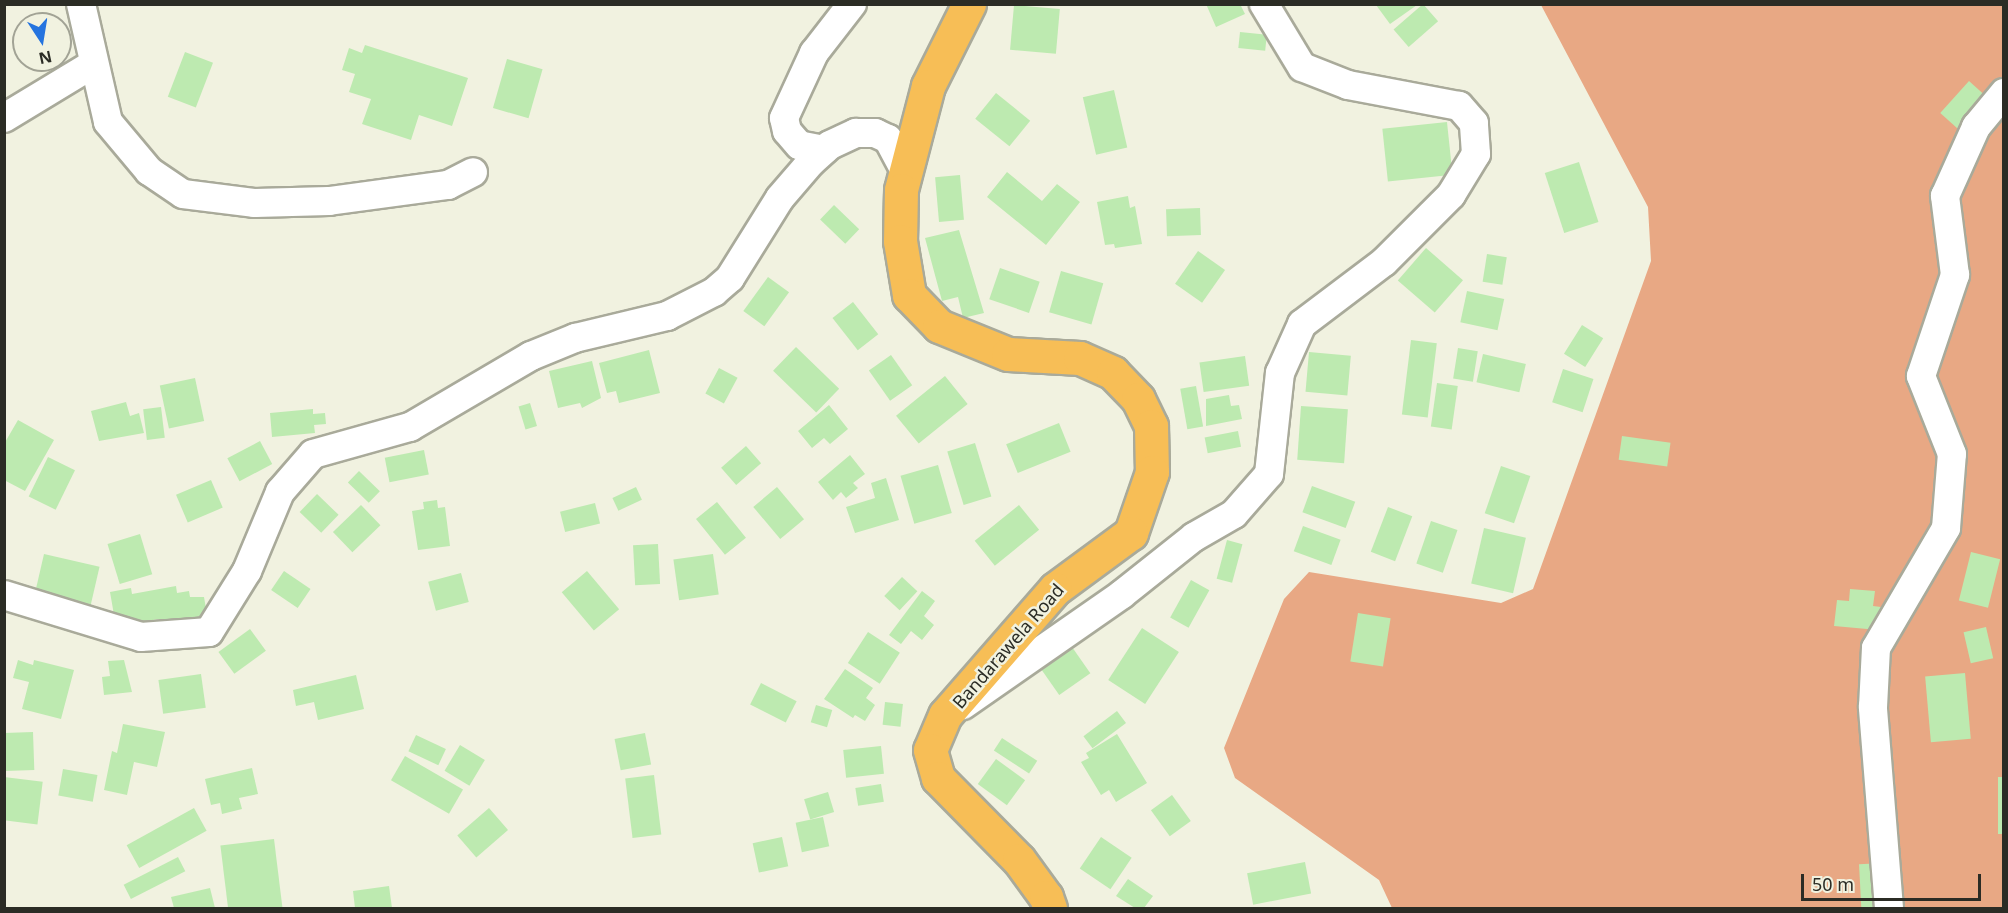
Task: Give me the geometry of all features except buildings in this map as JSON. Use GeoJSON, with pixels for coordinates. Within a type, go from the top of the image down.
{"type":"FeatureCollection","features":[{"type":"Feature","properties":{"kind":"highway","name":"Bandarawela Road"},"geometry":{"type":"LineString","coordinates":[[969,4],[928,86],[905,171],[900,241],[909,294],[939,326],[1008,354],[1080,358],[1113,373],[1138,399],[1151,426],[1152,472],[1131,533],[1055,589],[938,724],[930,750],[938,778],[1019,860],[1046,897],[1050,909]]}},
{"type":"Feature","properties":{"kind":"lane"},"geometry":{"type":"LineString","coordinates":[[81,4],[108,122],[149,171],[183,194],[255,203],[329,201],[448,185],[473,172]]}},
{"type":"Feature","properties":{"kind":"lane"},"geometry":{"type":"LineString","coordinates":[[824,150],[799,145],[787,131],[784,118],[814,53],[852,4]]}},
{"type":"Feature","properties":{"kind":"lane"},"geometry":{"type":"LineString","coordinates":[[946,716],[1121,595],[1194,537],[1234,514],[1269,474],[1280,373],[1302,324],[1384,262],[1451,195],[1476,154],[1474,123],[1459,106],[1348,86],[1302,67],[1264,4]]}},
{"type":"Feature","properties":{"kind":"lane"},"geometry":{"type":"LineString","coordinates":[[4,118],[93,64]]}},
{"type":"Feature","properties":{"kind":"lane"},"geometry":{"type":"LineString","coordinates":[[1889,909],[1873,707],[1876,648],[1946,528],[1952,454],[1921,376],[1955,275],[1945,196],[1976,127],[2004,93]]}},
{"type":"Feature","properties":{"kind":"lane"},"geometry":{"type":"LineString","coordinates":[[4,595],[141,637],[209,632],[248,571],[280,492],[313,454],[410,427],[531,356],[575,338],[667,316],[714,292],[730,278],[750,250],[780,198],[824,150],[856,133],[875,133],[888,139],[898,151],[905,171]]}},
{"type":"Feature","properties":{"kind":"shaded area"},"geometry":{"type":"Polygon","coordinates":[[[1541,5],[2003,5],[2003,908],[1392,908],[1379,880],[1235,778],[1224,748],[1284,599],[1309,572],[1501,603],[1533,589],[1651,261],[1648,207],[1541,5]]]}}]}
